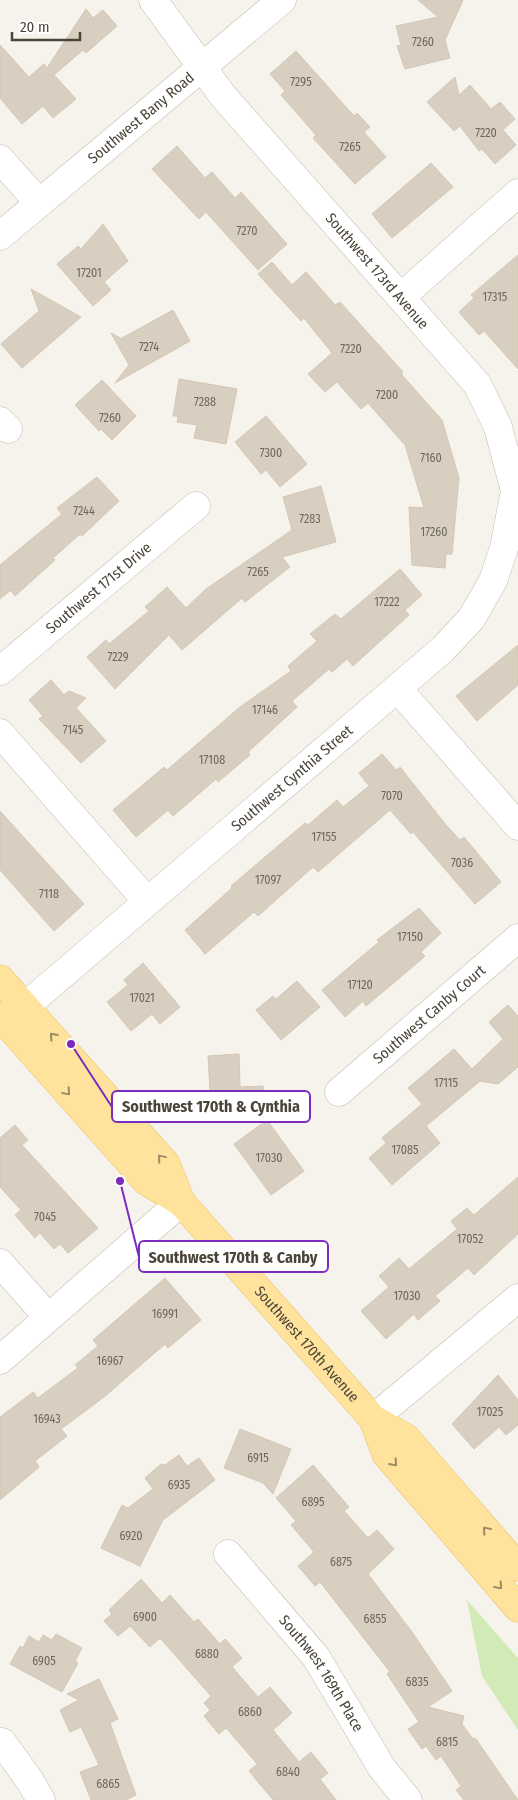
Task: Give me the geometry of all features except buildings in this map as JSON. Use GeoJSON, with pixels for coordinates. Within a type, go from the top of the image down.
{"type":"FeatureCollection","features":[{"type":"Feature","properties":{"kind":"main road","name":"Southwest 170th Avenue"},"geometry":{"type":"LineString","coordinates":[[0,979],[10,1015],[146,1181],[181,1202],[373,1419],[406,1438],[518,1567]]}},
{"type":"Feature","properties":{"kind":"main road","name":"Southwest 170th Avenue"},"geometry":{"type":"LineString","coordinates":[[373,1419],[386,1454],[518,1608]]}},
{"type":"Feature","properties":{"kind":"street","name":"Southwest 173rd Avenue"},"geometry":{"type":"LineString","coordinates":[[152,0],[223,96],[477,384],[498,427],[516,491]]}},
{"type":"Feature","properties":{"kind":"street","name":"Southwest Bany Road"},"geometry":{"type":"LineString","coordinates":[[0,236],[282,0]]}},
{"type":"Feature","properties":{"kind":"street"},"geometry":{"type":"LineString","coordinates":[[0,159],[39,203]]}},
{"type":"Feature","properties":{"kind":"street"},"geometry":{"type":"LineString","coordinates":[[400,297],[518,193]]}},
{"type":"Feature","properties":{"kind":"street","name":"Southwest Cynthia Street"},"geometry":{"type":"LineString","coordinates":[[10,1015],[398,689],[471,619],[493,581],[504,548],[516,491]]}},
{"type":"Feature","properties":{"kind":"street","name":"Southwest 171st Drive"},"geometry":{"type":"LineString","coordinates":[[0,671],[196,506]]}},
{"type":"Feature","properties":{"kind":"street"},"geometry":{"type":"LineString","coordinates":[[398,689],[518,826]]}},
{"type":"Feature","properties":{"kind":"street"},"geometry":{"type":"LineString","coordinates":[[0,733],[147,901]]}},
{"type":"Feature","properties":{"kind":"street","name":"Southwest Canby Court"},"geometry":{"type":"LineString","coordinates":[[339,1092],[518,938]]}},
{"type":"Feature","properties":{"kind":"street"},"geometry":{"type":"LineString","coordinates":[[0,1360],[181,1202]]}},
{"type":"Feature","properties":{"kind":"street"},"geometry":{"type":"LineString","coordinates":[[0,1263],[48,1317]]}},
{"type":"Feature","properties":{"kind":"street"},"geometry":{"type":"LineString","coordinates":[[373,1419],[518,1298]]}},
{"type":"Feature","properties":{"kind":"street","name":"Southwest 169th Place"},"geometry":{"type":"LineString","coordinates":[[228,1554],[316,1657],[382,1768],[408,1800]]}},
{"type":"Feature","properties":{"kind":"street"},"geometry":{"type":"LineString","coordinates":[[2,1742],[30,1781],[40,1800]]}},
{"type":"Feature","properties":{"kind":"green space"},"geometry":{"type":"Polygon","coordinates":[[[467,1600],[518,1658],[518,1730],[482,1676],[467,1600]]]}},
{"type":"Feature","properties":{"kind":"place","name":"Southwest 170th & Cynthia"},"geometry":{"type":"Point","coordinates":[71,1044]}},
{"type":"Feature","properties":{"kind":"place","name":"Southwest 170th & Canby"},"geometry":{"type":"Point","coordinates":[120,1181]}}]}
